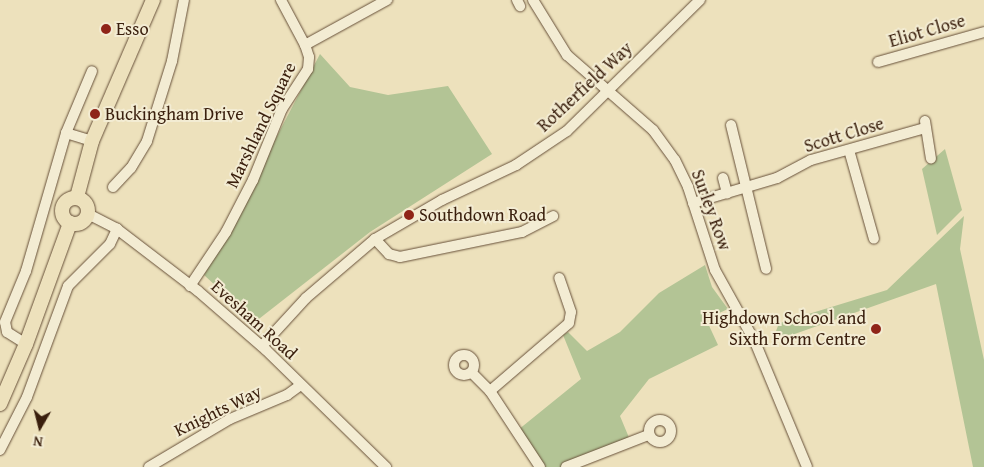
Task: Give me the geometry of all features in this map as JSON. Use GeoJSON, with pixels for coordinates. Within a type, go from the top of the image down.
{"type":"FeatureCollection","features":[{"type":"Feature","properties":{"kind":"main road"},"geometry":{"type":"LineString","coordinates":[[77,197],[92,141],[153,0]]}},
{"type":"Feature","properties":{"kind":"main road"},"geometry":{"type":"LineString","coordinates":[[77,197],[86,203],[88,214],[83,221],[70,223],[63,217],[62,208],[66,200],[77,197]]}},
{"type":"Feature","properties":{"kind":"main road"},"geometry":{"type":"LineString","coordinates":[[0,404],[26,344],[70,223]]}},
{"type":"Feature","properties":{"kind":"street"},"geometry":{"type":"LineString","coordinates":[[113,187],[131,168],[147,141],[172,61],[184,0]]}},
{"type":"Feature","properties":{"kind":"street","name":"Marshland Square"},"geometry":{"type":"LineString","coordinates":[[190,286],[226,232],[253,180],[282,110],[308,69],[309,57],[305,46],[281,0]]}},
{"type":"Feature","properties":{"kind":"street"},"geometry":{"type":"LineString","coordinates":[[305,46],[387,0]]}},
{"type":"Feature","properties":{"kind":"street","name":"Surley Row"},"geometry":{"type":"LineString","coordinates":[[533,0],[567,55],[609,91],[664,143],[682,174],[715,270],[755,342],[807,467]]}},
{"type":"Feature","properties":{"kind":"street","name":"Rotherfield Way"},"geometry":{"type":"LineString","coordinates":[[375,239],[542,149],[609,91],[700,0]]}},
{"type":"Feature","properties":{"kind":"street","name":"Eliot Close"},"geometry":{"type":"LineString","coordinates":[[878,62],[984,32]]}},
{"type":"Feature","properties":{"kind":"street"},"geometry":{"type":"LineString","coordinates":[[26,344],[7,332],[5,322],[26,271],[66,133],[92,70]]}},
{"type":"Feature","properties":{"kind":"street"},"geometry":{"type":"LineString","coordinates":[[731,125],[766,269]]}},
{"type":"Feature","properties":{"kind":"street","name":"Scott Close"},"geometry":{"type":"LineString","coordinates":[[693,203],[777,178],[811,160],[849,150],[925,125],[931,159]]}},
{"type":"Feature","properties":{"kind":"street"},"geometry":{"type":"LineString","coordinates":[[66,133],[92,141]]}},
{"type":"Feature","properties":{"kind":"street"},"geometry":{"type":"LineString","coordinates":[[849,150],[874,239]]}},
{"type":"Feature","properties":{"kind":"street"},"geometry":{"type":"LineString","coordinates":[[723,178],[727,193]]}},
{"type":"Feature","properties":{"kind":"street","name":"Evesham Road"},"geometry":{"type":"LineString","coordinates":[[88,214],[117,229],[262,346],[386,467]]}},
{"type":"Feature","properties":{"kind":"street"},"geometry":{"type":"LineString","coordinates":[[262,346],[306,298],[375,239],[389,254],[400,257],[522,232],[553,216]]}},
{"type":"Feature","properties":{"kind":"street"},"geometry":{"type":"LineString","coordinates":[[0,450],[27,397],[68,286],[110,244],[117,229]]}},
{"type":"Feature","properties":{"kind":"street"},"geometry":{"type":"LineString","coordinates":[[490,391],[569,323],[571,312],[559,278]]}},
{"type":"Feature","properties":{"kind":"street"},"geometry":{"type":"LineString","coordinates":[[472,373],[490,391],[540,467]]}},
{"type":"Feature","properties":{"kind":"street","name":"Knights Way"},"geometry":{"type":"LineString","coordinates":[[149,467],[230,419],[287,395],[301,385]]}},
{"type":"Feature","properties":{"kind":"street"},"geometry":{"type":"LineString","coordinates":[[566,467],[648,435]]}},
{"type":"Feature","properties":{"kind":"green space"},"geometry":{"type":"Polygon","coordinates":[[[320,54],[350,87],[388,95],[448,86],[492,154],[370,232],[255,322],[204,275],[320,54]]]}},
{"type":"Feature","properties":{"kind":"green space"},"geometry":{"type":"Polygon","coordinates":[[[945,149],[962,210],[937,235],[922,169],[945,149]]]}},
{"type":"Feature","properties":{"kind":"green space"},"geometry":{"type":"Polygon","coordinates":[[[964,216],[960,249],[984,360],[984,467],[973,467],[936,284],[772,342],[779,323],[887,290],[964,216]]]}},
{"type":"Feature","properties":{"kind":"green space"},"geometry":{"type":"Polygon","coordinates":[[[705,265],[712,287],[728,309],[706,319],[718,345],[649,379],[620,416],[630,440],[568,467],[540,467],[518,430],[581,379],[563,335],[568,332],[587,351],[620,332],[659,293],[705,265]]]}},
{"type":"Feature","properties":{"kind":"place","name":"Esso"},"geometry":{"type":"Point","coordinates":[106,29]}},
{"type":"Feature","properties":{"kind":"place","name":"Buckingham Drive"},"geometry":{"type":"Point","coordinates":[95,114]}},
{"type":"Feature","properties":{"kind":"place","name":"Southdown Road"},"geometry":{"type":"Point","coordinates":[409,215]}},
{"type":"Feature","properties":{"kind":"place","name":"Highdown School and Sixth Form Centre"},"geometry":{"type":"Point","coordinates":[876,329]}}]}
